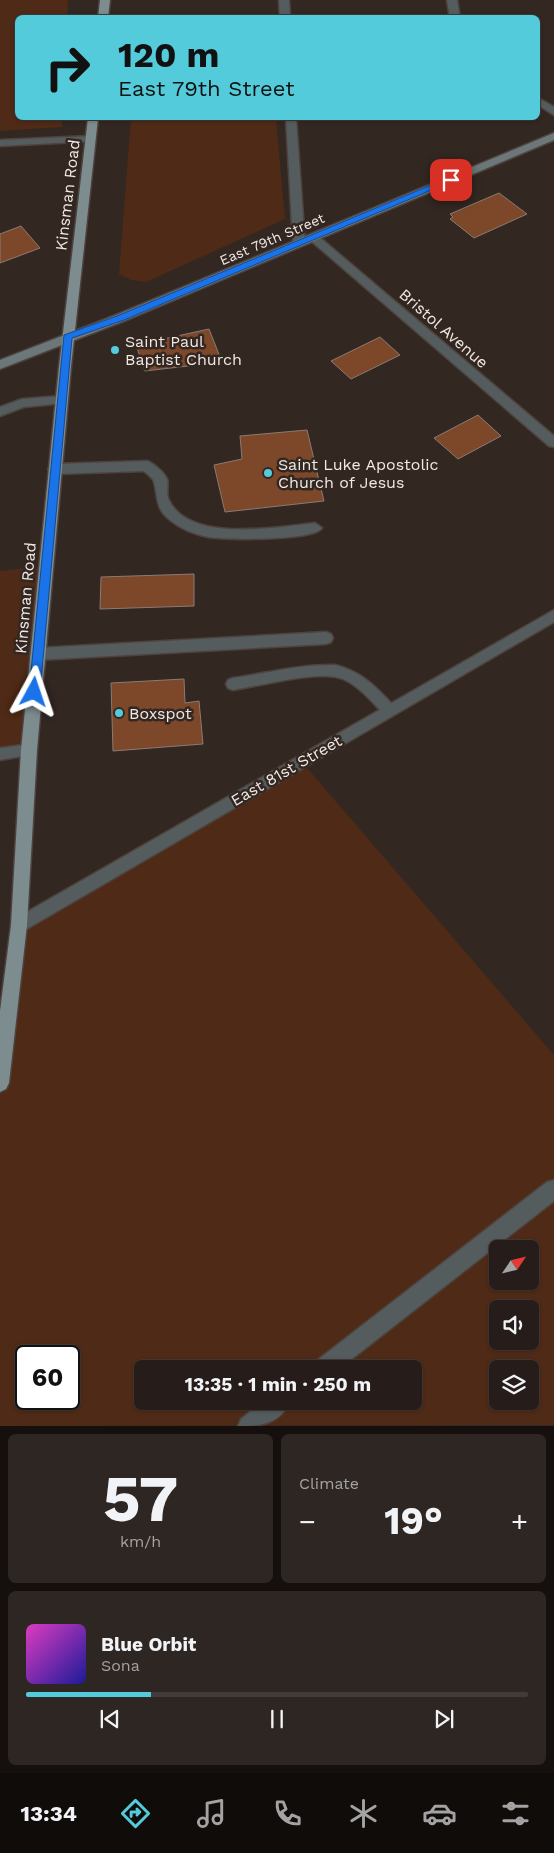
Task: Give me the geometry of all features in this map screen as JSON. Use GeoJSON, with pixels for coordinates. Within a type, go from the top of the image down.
{"type":"FeatureCollection","features":[{"type":"Feature","properties":{"kind":"main road"},"geometry":{"type":"LineString","coordinates":[[103,15],[105,0]]}},
{"type":"Feature","properties":{"kind":"main road","name":"Kinsman Road"},"geometry":{"type":"LineString","coordinates":[[0,1083],[19,925],[29,750],[55,469],[93,120]]}},
{"type":"Feature","properties":{"kind":"main road","name":"East 79th Street"},"geometry":{"type":"LineString","coordinates":[[0,365],[314,238],[554,136]]}},
{"type":"Feature","properties":{"kind":"street"},"geometry":{"type":"LineString","coordinates":[[284,0],[285,15]]}},
{"type":"Feature","properties":{"kind":"street"},"geometry":{"type":"LineString","coordinates":[[452,0],[454,15]]}},
{"type":"Feature","properties":{"kind":"street"},"geometry":{"type":"LineString","coordinates":[[540,102],[554,112]]}},
{"type":"Feature","properties":{"kind":"street"},"geometry":{"type":"LineString","coordinates":[[291,120],[299,244]]}},
{"type":"Feature","properties":{"kind":"street"},"geometry":{"type":"LineString","coordinates":[[0,143],[91,139]]}},
{"type":"Feature","properties":{"kind":"street","name":"Bristol Avenue"},"geometry":{"type":"LineString","coordinates":[[314,238],[554,443]]}},
{"type":"Feature","properties":{"kind":"street"},"geometry":{"type":"LineString","coordinates":[[0,412],[22,403],[62,400]]}},
{"type":"Feature","properties":{"kind":"street"},"geometry":{"type":"LineString","coordinates":[[55,469],[147,466],[160,479],[162,498],[170,512],[180,522],[204,531],[241,535],[315,528]]}},
{"type":"Feature","properties":{"kind":"street","name":"East 81st Street"},"geometry":{"type":"LineString","coordinates":[[19,925],[554,615]]}},
{"type":"Feature","properties":{"kind":"street"},"geometry":{"type":"LineString","coordinates":[[38,654],[326,638]]}},
{"type":"Feature","properties":{"kind":"street"},"geometry":{"type":"LineString","coordinates":[[234,684],[318,671],[342,672],[357,680],[389,710]]}},
{"type":"Feature","properties":{"kind":"street"},"geometry":{"type":"LineString","coordinates":[[0,754],[29,750]]}},
{"type":"Feature","properties":{"kind":"street"},"geometry":{"type":"LineString","coordinates":[[334,1360],[554,1189]]}},
{"type":"Feature","properties":{"kind":"street"},"geometry":{"type":"LineString","coordinates":[[248,1426],[268,1410]]}},
{"type":"Feature","properties":{"kind":"shaded area"},"geometry":{"type":"Polygon","coordinates":[[[0,0],[68,0],[67,15],[15,15],[15,120],[62,120],[62,127],[0,131],[0,0]]]}},
{"type":"Feature","properties":{"kind":"shaded area"},"geometry":{"type":"Polygon","coordinates":[[[131,120],[276,120],[285,219],[146,282],[131,280],[119,274],[131,120]]]}},
{"type":"Feature","properties":{"kind":"shaded area"},"geometry":{"type":"Polygon","coordinates":[[[46,566],[29,750],[0,754],[0,571],[46,566]]]}},
{"type":"Feature","properties":{"kind":"shaded area"},"geometry":{"type":"Polygon","coordinates":[[[301,761],[554,1055],[554,1425],[0,1426],[0,1083],[19,925],[301,761]]]}},
{"type":"Feature","properties":{"kind":"building"},"geometry":{"type":"Polygon","coordinates":[[[499,193],[527,214],[474,238],[450,219],[453,217],[450,214],[499,193]]]}},
{"type":"Feature","properties":{"kind":"building"},"geometry":{"type":"Polygon","coordinates":[[[21,226],[40,248],[0,263],[0,234],[21,226]]]}},
{"type":"Feature","properties":{"kind":"building"},"geometry":{"type":"Polygon","coordinates":[[[209,329],[222,362],[145,371],[136,345],[209,329]]]}},
{"type":"Feature","properties":{"kind":"building"},"geometry":{"type":"Polygon","coordinates":[[[380,337],[400,355],[351,379],[331,361],[380,337]]]}},
{"type":"Feature","properties":{"kind":"building"},"geometry":{"type":"Polygon","coordinates":[[[478,415],[501,436],[458,459],[434,438],[478,415]]]}},
{"type":"Feature","properties":{"kind":"building"},"geometry":{"type":"Polygon","coordinates":[[[307,430],[324,501],[225,512],[214,465],[242,459],[240,436],[307,430]]]}},
{"type":"Feature","properties":{"kind":"building"},"geometry":{"type":"Polygon","coordinates":[[[194,574],[194,606],[100,609],[101,577],[194,574]]]}},
{"type":"Feature","properties":{"kind":"building"},"geometry":{"type":"Polygon","coordinates":[[[184,679],[185,703],[199,701],[203,744],[113,751],[111,683],[184,679]]]}},
{"type":"Feature","properties":{"kind":"place","name":"Saint Paul Baptist Church"},"geometry":{"type":"Point","coordinates":[115,350]}},
{"type":"Feature","properties":{"kind":"place","name":"Saint Luke Apostolic Church of Jesus"},"geometry":{"type":"Point","coordinates":[268,473]}},
{"type":"Feature","properties":{"kind":"place","name":"Boxspot"},"geometry":{"type":"Point","coordinates":[119,713]}},
{"type":"Feature","properties":{"kind":"route"},"geometry":{"type":"LineString","coordinates":[[34,692],[68,337],[120,318],[451,180]]}}]}
